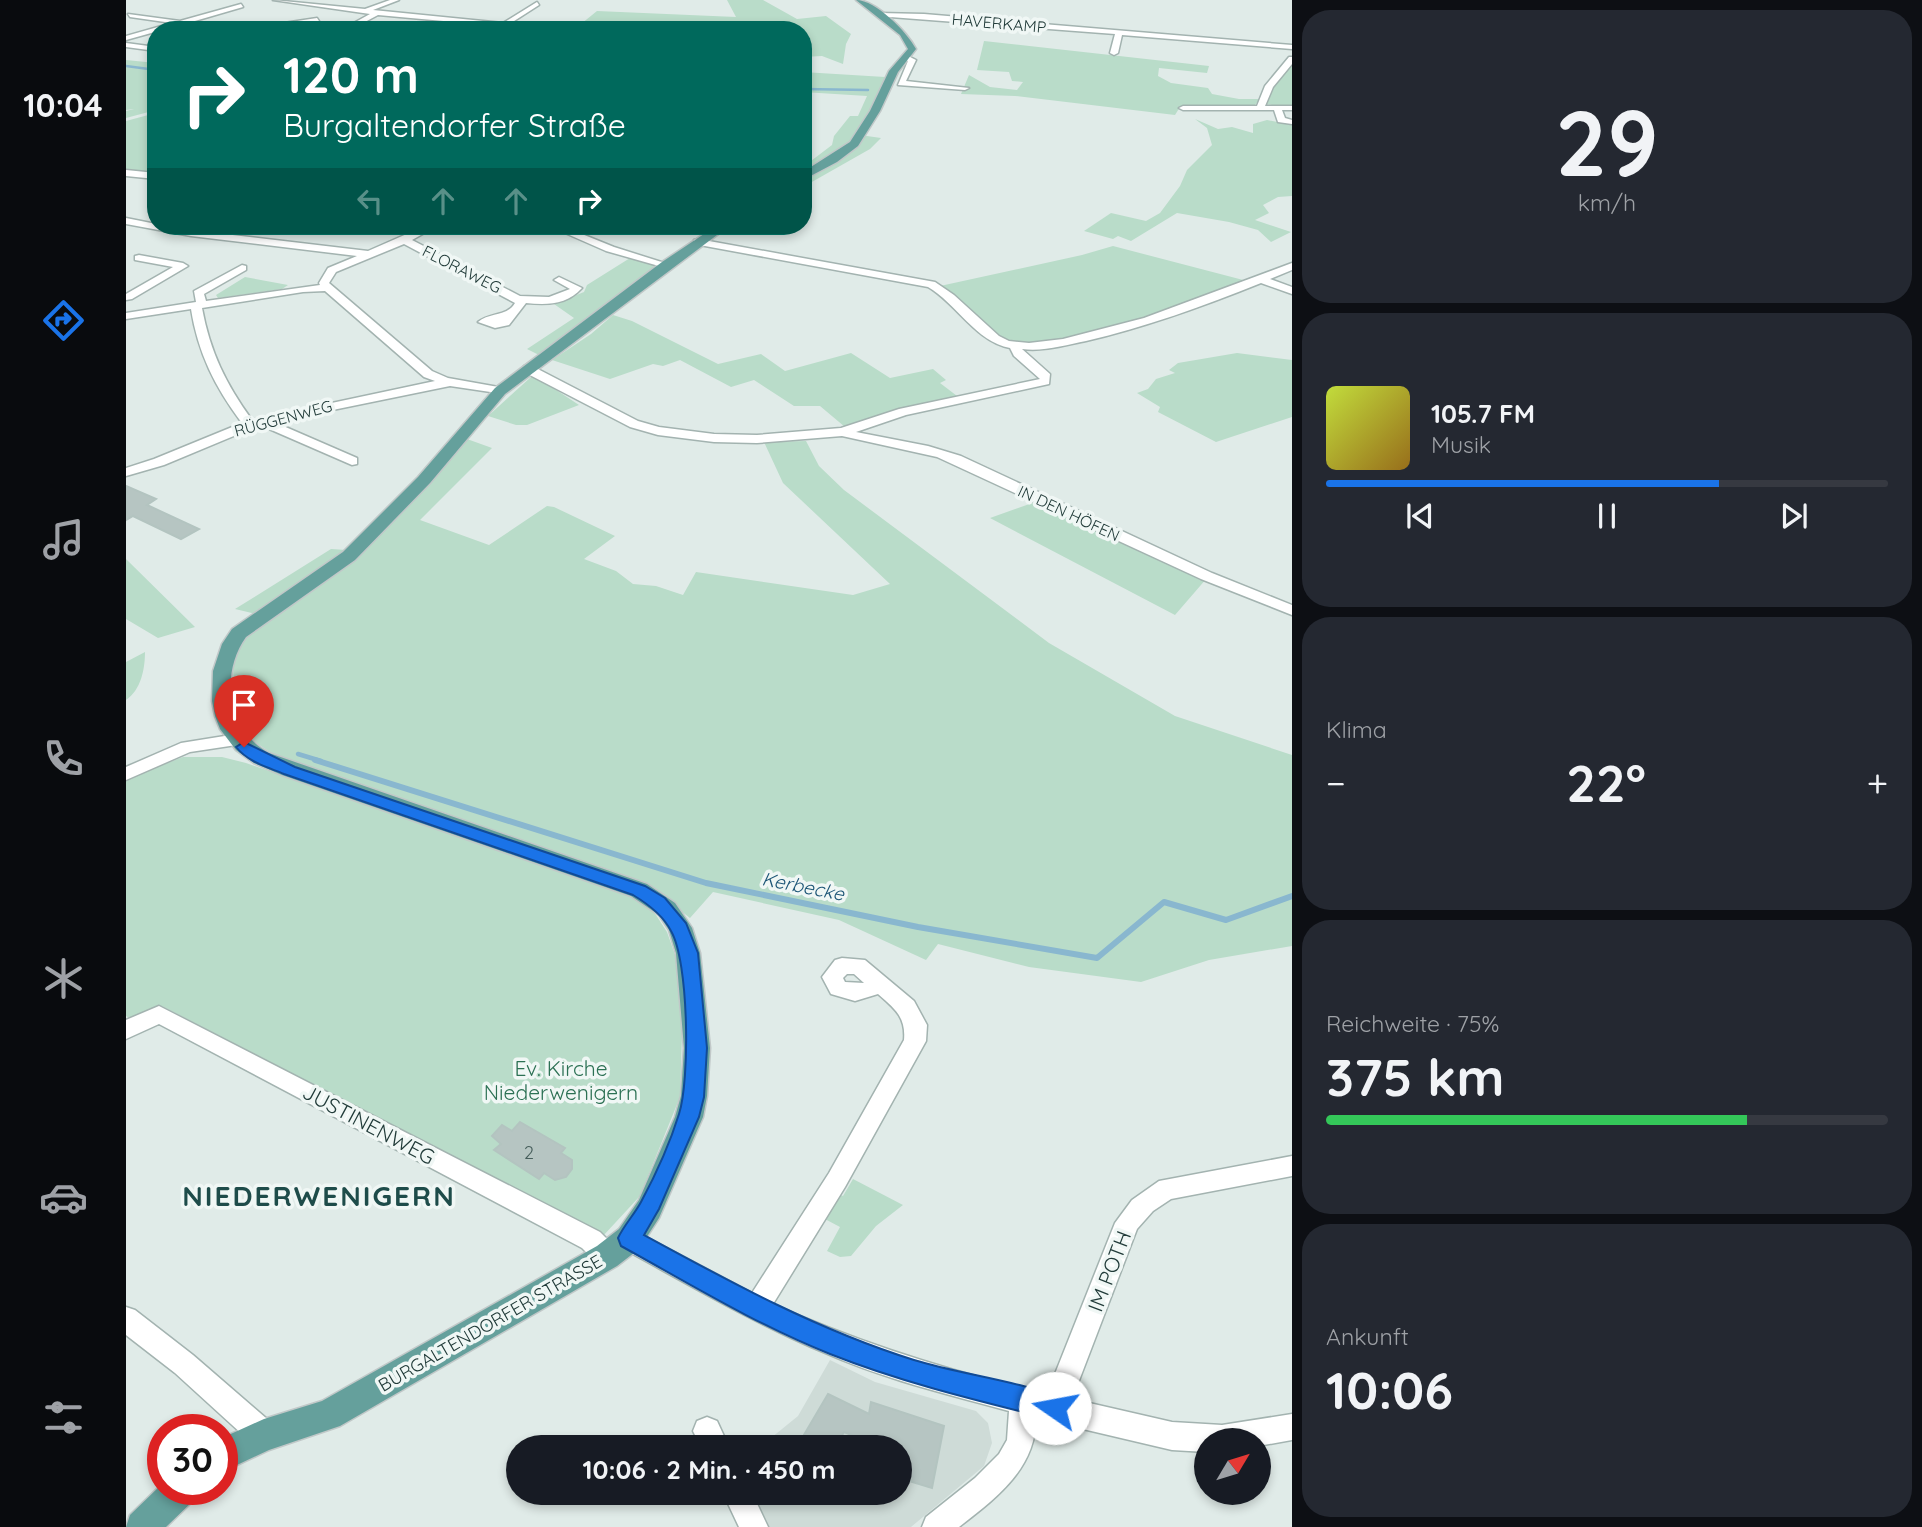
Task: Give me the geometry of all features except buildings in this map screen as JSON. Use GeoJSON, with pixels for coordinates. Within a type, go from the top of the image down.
{"type":"FeatureCollection","features":[{"type":"Feature","properties":{"kind":"main road"},"geometry":{"type":"LineString","coordinates":[[812,172],[854,144],[881,99],[893,72],[912,49],[909,40],[860,0]]}},
{"type":"Feature","properties":{"kind":"main road"},"geometry":{"type":"LineString","coordinates":[[237,740],[226,719],[223,701],[223,669],[234,638],[250,624],[349,556],[424,480],[499,391],[709,235]]}},
{"type":"Feature","properties":{"kind":"main road","name":"BURGALTENDORFER STRASSE"},"geometry":{"type":"LineString","coordinates":[[237,740],[258,757],[281,767],[639,890],[667,909],[680,928],[688,953],[698,1048],[694,1097],[688,1117],[649,1209],[618,1247],[329,1415],[264,1434],[238,1448]]}},
{"type":"Feature","properties":{"kind":"main road"},"geometry":{"type":"LineString","coordinates":[[142,1527],[165,1505]]}},
{"type":"Feature","properties":{"kind":"street"},"geometry":{"type":"LineString","coordinates":[[277,0],[461,21]]}},
{"type":"Feature","properties":{"kind":"street"},"geometry":{"type":"LineString","coordinates":[[364,11],[396,0]]}},
{"type":"Feature","properties":{"kind":"street"},"geometry":{"type":"LineString","coordinates":[[130,16],[177,21],[240,3],[251,21]]}},
{"type":"Feature","properties":{"kind":"street"},"geometry":{"type":"LineString","coordinates":[[509,21],[535,5],[524,5]]}},
{"type":"Feature","properties":{"kind":"street"},"geometry":{"type":"LineString","coordinates":[[361,21],[377,13]]}},
{"type":"Feature","properties":{"kind":"street","name":"HAVERKAMP"},"geometry":{"type":"LineString","coordinates":[[879,15],[913,15],[1292,47]]}},
{"type":"Feature","properties":{"kind":"street"},"geometry":{"type":"LineString","coordinates":[[311,21],[317,20]]}},
{"type":"Feature","properties":{"kind":"street"},"geometry":{"type":"LineString","coordinates":[[126,38],[147,31]]}},
{"type":"Feature","properties":{"kind":"street"},"geometry":{"type":"LineString","coordinates":[[1114,53],[1119,33]]}},
{"type":"Feature","properties":{"kind":"street"},"geometry":{"type":"LineString","coordinates":[[126,45],[147,48]]}},
{"type":"Feature","properties":{"kind":"street"},"geometry":{"type":"LineString","coordinates":[[906,57],[912,60],[901,83],[965,88]]}},
{"type":"Feature","properties":{"kind":"street"},"geometry":{"type":"LineString","coordinates":[[1261,106],[1269,86],[1292,59]]}},
{"type":"Feature","properties":{"kind":"street"},"geometry":{"type":"LineString","coordinates":[[1183,108],[1292,108]]}},
{"type":"Feature","properties":{"kind":"street"},"geometry":{"type":"LineString","coordinates":[[1277,108],[1280,120],[1292,122]]}},
{"type":"Feature","properties":{"kind":"street"},"geometry":{"type":"LineString","coordinates":[[126,173],[147,175]]}},
{"type":"Feature","properties":{"kind":"street"},"geometry":{"type":"LineString","coordinates":[[126,221],[147,225]]}},
{"type":"Feature","properties":{"kind":"street"},"geometry":{"type":"LineString","coordinates":[[126,233],[143,224]]}},
{"type":"Feature","properties":{"kind":"street"},"geometry":{"type":"LineString","coordinates":[[225,235],[366,254]]}},
{"type":"Feature","properties":{"kind":"street"},"geometry":{"type":"LineString","coordinates":[[414,235],[328,273],[324,283],[428,374],[446,383],[473,384],[499,391]]}},
{"type":"Feature","properties":{"kind":"street"},"geometry":{"type":"LineString","coordinates":[[576,235],[610,249],[666,265]]}},
{"type":"Feature","properties":{"kind":"street","name":"FLORAWEG"},"geometry":{"type":"LineString","coordinates":[[404,240],[518,299],[550,301],[564,298],[577,288],[559,281]]}},
{"type":"Feature","properties":{"kind":"street","name":"IN DEN HÖFEN"},"geometry":{"type":"LineString","coordinates":[[528,369],[634,424],[685,436],[757,439],[842,432],[903,412],[1045,381],[1046,377],[1018,354],[1015,347],[997,340],[981,328],[945,293],[931,284],[698,242]]}},
{"type":"Feature","properties":{"kind":"street"},"geometry":{"type":"LineString","coordinates":[[127,297],[183,266],[139,258]]}},
{"type":"Feature","properties":{"kind":"street"},"geometry":{"type":"LineString","coordinates":[[1015,347],[1036,346],[1113,331],[1262,280],[1292,266]]}},
{"type":"Feature","properties":{"kind":"street"},"geometry":{"type":"LineString","coordinates":[[242,268],[198,293],[200,336],[217,380],[249,424]]}},
{"type":"Feature","properties":{"kind":"street"},"geometry":{"type":"LineString","coordinates":[[1262,280],[1292,291]]}},
{"type":"Feature","properties":{"kind":"street"},"geometry":{"type":"LineString","coordinates":[[126,316],[303,289],[328,288]]}},
{"type":"Feature","properties":{"kind":"street"},"geometry":{"type":"LineString","coordinates":[[127,297],[151,310],[148,313]]}},
{"type":"Feature","properties":{"kind":"street","name":"FLORAWEG"},"geometry":{"type":"LineString","coordinates":[[510,316],[518,311],[521,302],[518,299]]}},
{"type":"Feature","properties":{"kind":"street","name":"RÜGGENWEG"},"geometry":{"type":"LineString","coordinates":[[126,472],[159,462],[249,424],[353,400],[446,383]]}},
{"type":"Feature","properties":{"kind":"street"},"geometry":{"type":"LineString","coordinates":[[263,422],[352,461]]}},
{"type":"Feature","properties":{"kind":"street","name":"IN DEN HÖFEN"},"geometry":{"type":"LineString","coordinates":[[842,432],[910,445],[954,459],[1112,534],[1292,610]]}},
{"type":"Feature","properties":{"kind":"street"},"geometry":{"type":"LineString","coordinates":[[126,774],[187,747],[237,740]]}},
{"type":"Feature","properties":{"kind":"street"},"geometry":{"type":"LineString","coordinates":[[756,1309],[912,1050],[916,1032],[914,1018],[907,1007],[880,983]]}},
{"type":"Feature","properties":{"kind":"street","name":"JUSTINENWEG"},"geometry":{"type":"LineString","coordinates":[[126,1030],[159,1014],[592,1240],[618,1247]]}},
{"type":"Feature","properties":{"kind":"street","name":"IM POTH"},"geometry":{"type":"LineString","coordinates":[[1055,1408],[1127,1223],[1135,1212],[1153,1195],[1167,1189],[1292,1166]]}},
{"type":"Feature","properties":{"kind":"street"},"geometry":{"type":"LineString","coordinates":[[618,1247],[833,1344],[915,1373],[1022,1401],[1196,1439],[1222,1439],[1292,1427]]}},
{"type":"Feature","properties":{"kind":"street"},"geometry":{"type":"LineString","coordinates":[[126,1319],[184,1364],[264,1434]]}},
{"type":"Feature","properties":{"kind":"street"},"geometry":{"type":"LineString","coordinates":[[936,1527],[988,1483],[1014,1456],[1020,1442],[1022,1401]]}},
{"type":"Feature","properties":{"kind":"street"},"geometry":{"type":"LineString","coordinates":[[743,1505],[754,1527]]}},
{"type":"Feature","properties":{"kind":"shaded area"},"geometry":{"type":"Polygon","coordinates":[[[830,1360],[875,1382],[976,1411],[988,1423],[992,1443],[984,1466],[911,1527],[765,1527],[755,1505],[912,1505],[912,1435],[775,1435],[798,1416],[830,1360]]]}},
{"type":"Feature","properties":{"kind":"green space"},"geometry":{"type":"Polygon","coordinates":[[[727,0],[763,0],[797,19],[826,16],[851,34],[846,44],[843,64],[822,56],[812,57],[812,21],[585,21],[597,11],[736,17],[727,0]]]}},
{"type":"Feature","properties":{"kind":"green space"},"geometry":{"type":"Polygon","coordinates":[[[984,41],[1209,66],[1207,73],[1159,68],[1158,76],[1171,83],[1208,88],[1212,94],[1239,99],[1260,99],[1254,106],[1180,107],[1175,115],[1015,96],[961,94],[969,75],[990,87],[1017,90],[1023,82],[1012,81],[1009,72],[977,70],[984,41]]]}},
{"type":"Feature","properties":{"kind":"green space"},"geometry":{"type":"Polygon","coordinates":[[[126,60],[147,62],[147,112],[126,118],[126,111],[134,109],[126,110],[126,60]]]}},
{"type":"Feature","properties":{"kind":"green space"},"geometry":{"type":"Polygon","coordinates":[[[1292,63],[1292,107],[1264,104],[1271,90],[1292,63]]]}},
{"type":"Feature","properties":{"kind":"green space"},"geometry":{"type":"Polygon","coordinates":[[[812,73],[885,77],[883,88],[852,144],[812,168],[812,160],[832,145],[834,136],[850,116],[858,116],[867,96],[812,93],[812,73]]]}},
{"type":"Feature","properties":{"kind":"green space"},"geometry":{"type":"Polygon","coordinates":[[[147,115],[147,173],[126,171],[126,121],[147,115]]]}},
{"type":"Feature","properties":{"kind":"green space"},"geometry":{"type":"Polygon","coordinates":[[[1195,119],[1218,129],[1232,127],[1253,133],[1253,124],[1267,120],[1292,125],[1292,196],[1278,197],[1263,205],[1269,213],[1255,220],[1291,232],[1271,242],[1258,230],[1177,213],[1131,241],[1118,236],[1113,239],[1084,231],[1111,213],[1146,221],[1160,213],[1180,186],[1187,170],[1212,145],[1207,128],[1195,119]]]}},
{"type":"Feature","properties":{"kind":"green space"},"geometry":{"type":"Polygon","coordinates":[[[860,135],[881,138],[870,149],[812,182],[812,170],[860,135]]]}},
{"type":"Feature","properties":{"kind":"green space"},"geometry":{"type":"Polygon","coordinates":[[[1113,246],[1247,281],[1163,312],[1095,333],[1035,343],[1011,341],[991,332],[940,286],[1082,255],[1113,246]]]}},
{"type":"Feature","properties":{"kind":"green space"},"geometry":{"type":"Polygon","coordinates":[[[630,258],[651,263],[655,268],[539,355],[527,349],[574,318],[554,304],[584,292],[587,285],[630,258]]]}},
{"type":"Feature","properties":{"kind":"green space"},"geometry":{"type":"Polygon","coordinates":[[[245,277],[288,285],[282,289],[218,298],[216,295],[245,277]]]}},
{"type":"Feature","properties":{"kind":"green space"},"geometry":{"type":"Polygon","coordinates":[[[613,315],[632,321],[718,364],[761,354],[785,371],[851,353],[890,378],[933,369],[946,380],[940,383],[961,399],[903,409],[845,427],[820,406],[794,406],[754,380],[731,387],[680,360],[663,366],[653,364],[610,379],[552,360],[591,334],[613,315]]]}},
{"type":"Feature","properties":{"kind":"green space"},"geometry":{"type":"Polygon","coordinates":[[[1237,353],[1292,360],[1292,417],[1216,442],[1158,412],[1160,407],[1137,393],[1148,389],[1156,379],[1175,373],[1169,370],[1178,363],[1237,353]]]}},
{"type":"Feature","properties":{"kind":"green space"},"geometry":{"type":"Polygon","coordinates":[[[531,377],[538,378],[579,405],[527,425],[516,425],[488,416],[531,377]]]}},
{"type":"Feature","properties":{"kind":"green space"},"geometry":{"type":"Polygon","coordinates":[[[467,439],[492,448],[420,520],[489,545],[547,506],[554,507],[615,536],[584,559],[616,571],[633,584],[656,586],[683,595],[696,572],[853,595],[890,584],[783,483],[764,442],[806,441],[819,466],[844,490],[1049,643],[1175,716],[1292,755],[1292,946],[1209,960],[1141,982],[1029,967],[938,944],[926,960],[839,920],[713,892],[690,918],[646,884],[273,754],[251,737],[241,719],[233,668],[237,647],[269,617],[235,609],[331,549],[362,551],[467,439]]]}},
{"type":"Feature","properties":{"kind":"green space"},"geometry":{"type":"Polygon","coordinates":[[[1038,501],[1207,578],[1175,615],[990,518],[1038,501]]]}},
{"type":"Feature","properties":{"kind":"green space"},"geometry":{"type":"Polygon","coordinates":[[[126,559],[195,627],[158,638],[126,619],[126,559]]]}},
{"type":"Feature","properties":{"kind":"green space"},"geometry":{"type":"Polygon","coordinates":[[[145,652],[141,679],[126,700],[126,662],[145,652]]]}},
{"type":"Feature","properties":{"kind":"green space","name":"Ev. Kirche Niederwenigern"},"geometry":{"type":"Polygon","coordinates":[[[183,757],[222,757],[246,763],[627,893],[643,902],[656,915],[667,932],[679,966],[682,1034],[680,1097],[640,1196],[603,1236],[162,1006],[131,1019],[126,1016],[126,779],[183,757]]]}},
{"type":"Feature","properties":{"kind":"green space"},"geometry":{"type":"Polygon","coordinates":[[[853,1179],[903,1205],[876,1226],[851,1256],[840,1257],[827,1251],[840,1227],[823,1218],[838,1194],[843,1196],[853,1179]]]}},
{"type":"Feature","properties":{"kind":"waterway"},"geometry":{"type":"LineString","coordinates":[[126,66],[147,69]]}},
{"type":"Feature","properties":{"kind":"waterway"},"geometry":{"type":"LineString","coordinates":[[812,89],[868,90]]}},
{"type":"Feature","properties":{"kind":"waterway","name":"Kerbecke"},"geometry":{"type":"LineString","coordinates":[[298,754],[321,761]]}},
{"type":"Feature","properties":{"kind":"waterway","name":"Kerbecke"},"geometry":{"type":"LineString","coordinates":[[315,760],[706,883],[918,927],[1097,958],[1164,902],[1226,920],[1292,896]]}},
{"type":"Feature","properties":{"kind":"district","name":"NIEDERWENIGERN"},"geometry":{"type":"Point","coordinates":[319,1195]}},
{"type":"Feature","properties":{"kind":"route"},"geometry":{"type":"LineString","coordinates":[[244,747],[272,764],[639,890],[667,909],[680,928],[690,966],[698,1048],[694,1097],[649,1209],[629,1238],[756,1309],[833,1344],[915,1373],[1055,1408]]}}]}
